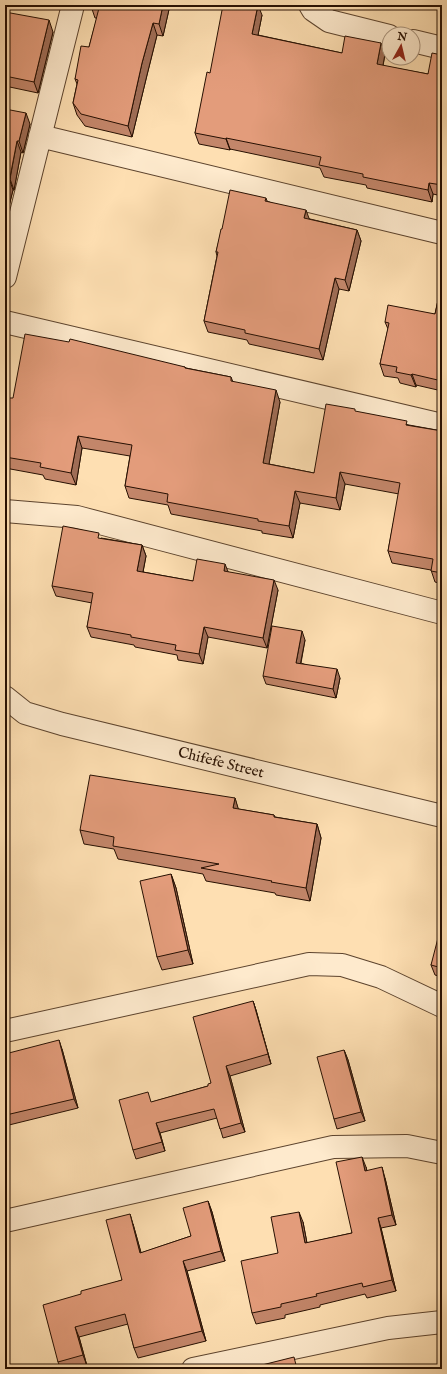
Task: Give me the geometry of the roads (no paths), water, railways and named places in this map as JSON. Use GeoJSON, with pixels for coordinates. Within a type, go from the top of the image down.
{"type":"FeatureCollection","features":[{"type":"Feature","properties":{"kind":"street"},"geometry":{"type":"LineString","coordinates":[[5,277],[73,5]]}},
{"type":"Feature","properties":{"kind":"street"},"geometry":{"type":"LineString","coordinates":[[310,5],[313,10],[329,21],[381,34]]}},
{"type":"Feature","properties":{"kind":"street"},"geometry":{"type":"LineString","coordinates":[[421,43],[442,48]]}},
{"type":"Feature","properties":{"kind":"street"},"geometry":{"type":"LineString","coordinates":[[40,136],[442,233]]}},
{"type":"Feature","properties":{"kind":"street"},"geometry":{"type":"LineString","coordinates":[[5,322],[442,425]]}},
{"type":"Feature","properties":{"kind":"street"},"geometry":{"type":"LineString","coordinates":[[5,511],[77,517],[442,613]]}},
{"type":"Feature","properties":{"kind":"street","name":"Chifefe Street"},"geometry":{"type":"LineString","coordinates":[[5,697],[25,713],[62,724],[442,816]]}},
{"type":"Feature","properties":{"kind":"street"},"geometry":{"type":"LineString","coordinates":[[5,1031],[309,964],[342,965],[381,977],[442,1006]]}},
{"type":"Feature","properties":{"kind":"street"},"geometry":{"type":"LineString","coordinates":[[5,1221],[333,1147],[407,1146],[442,1153]]}},
{"type":"Feature","properties":{"kind":"street"},"geometry":{"type":"LineString","coordinates":[[193,1369],[388,1328],[442,1322]]}}]}
